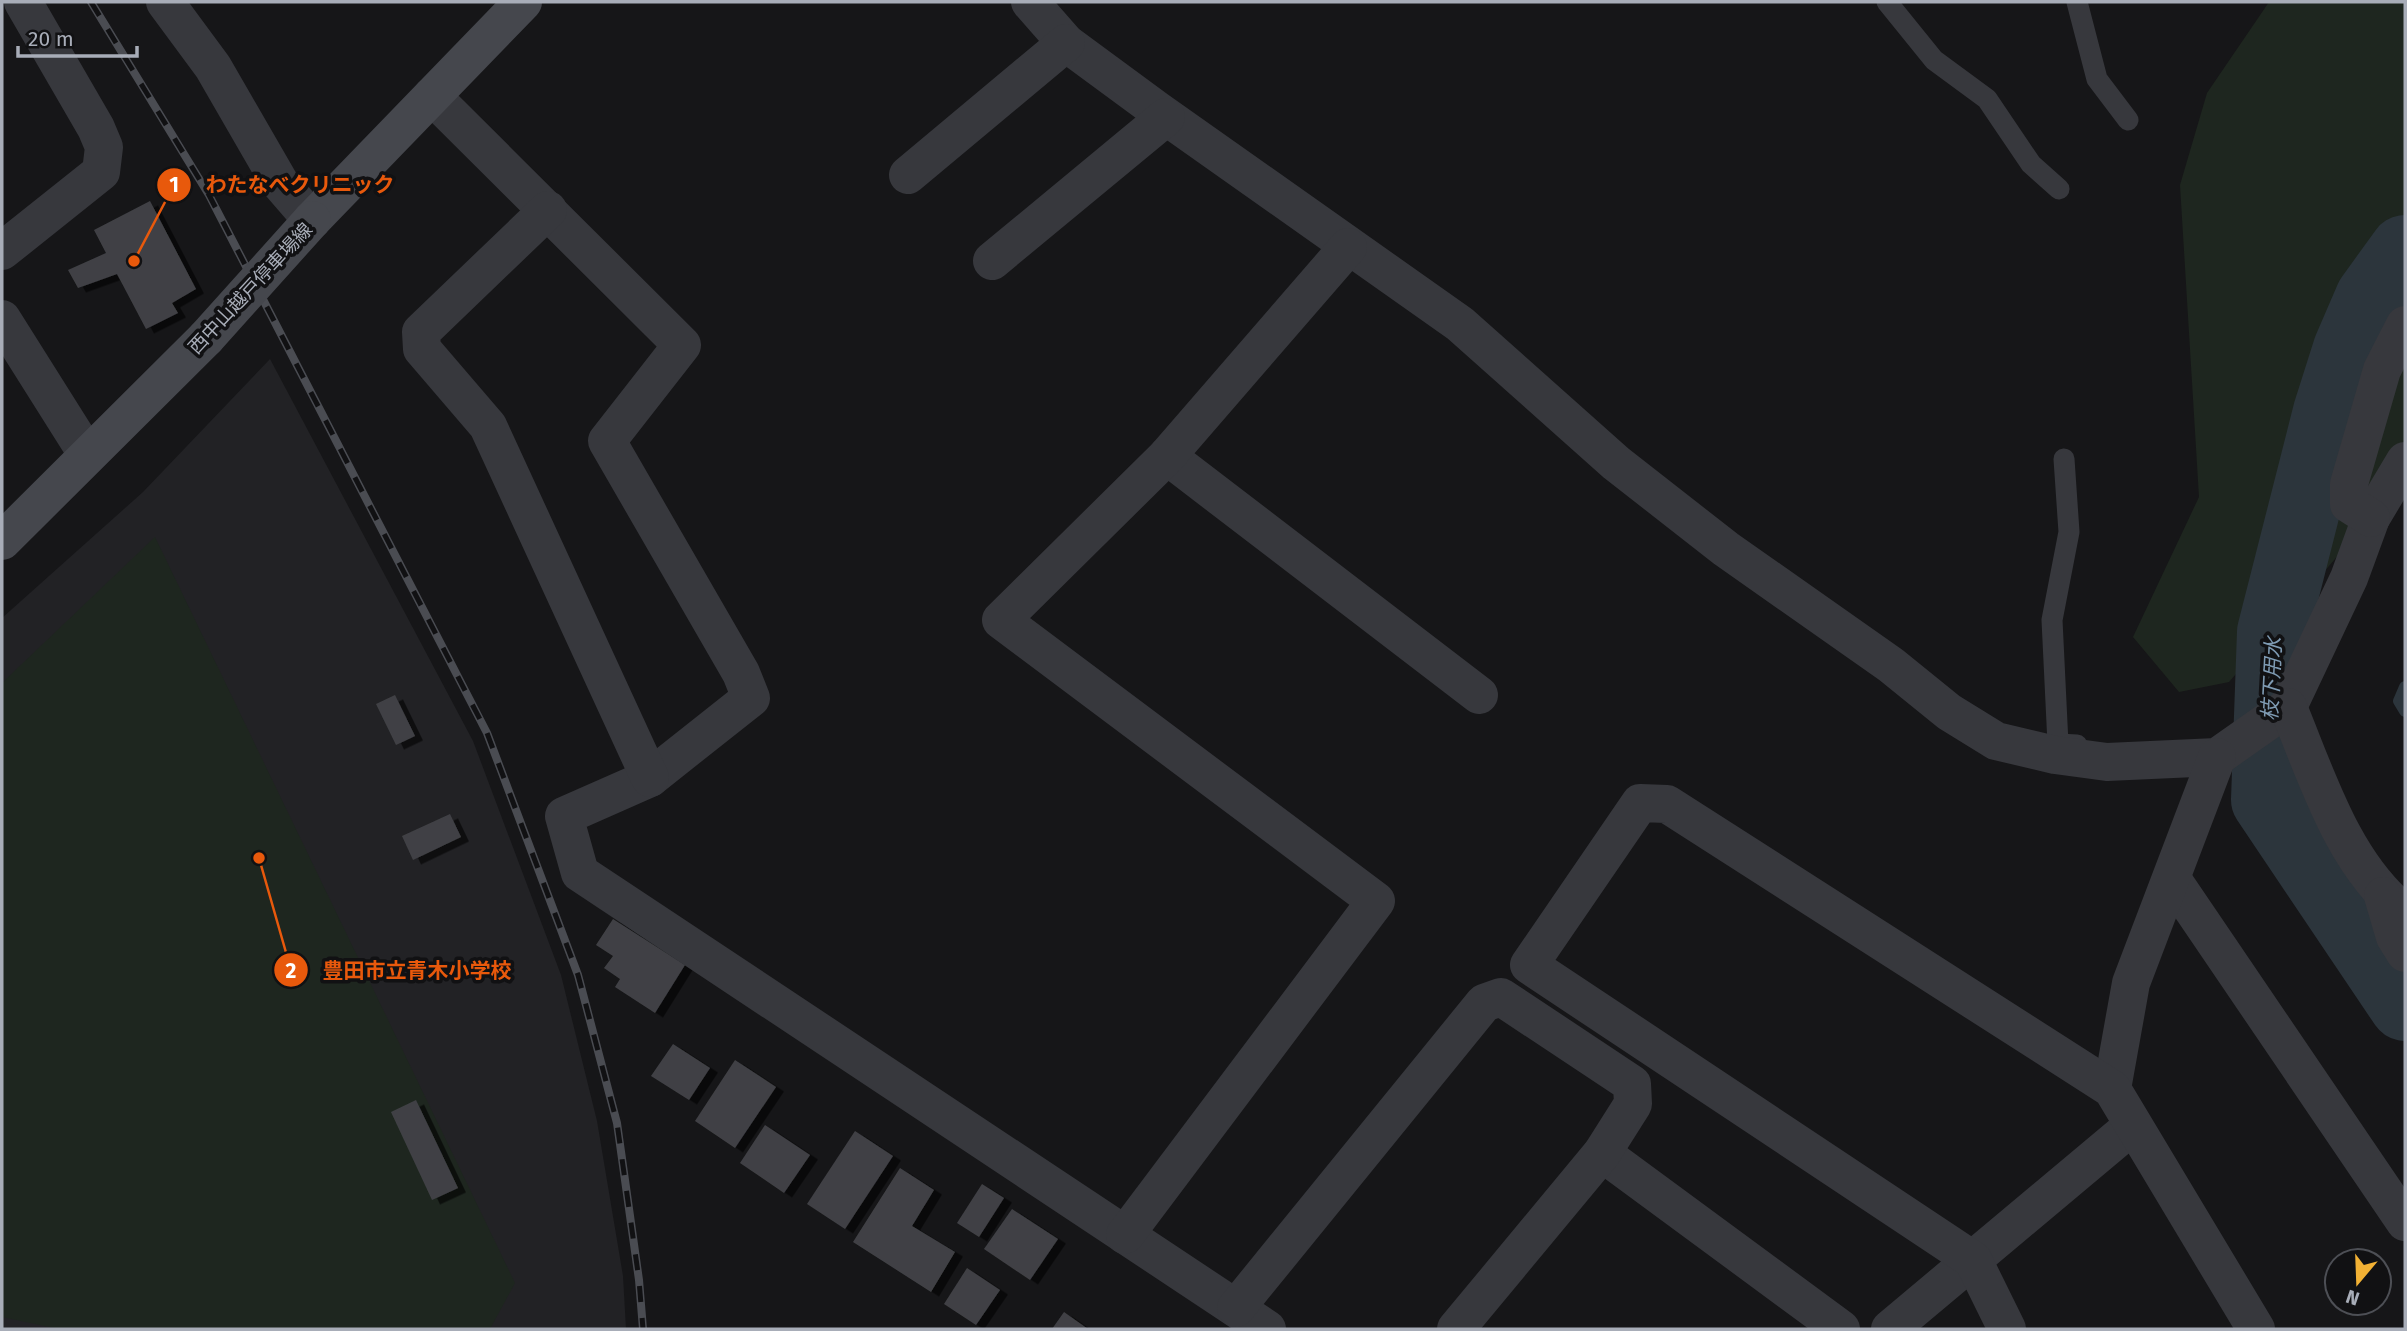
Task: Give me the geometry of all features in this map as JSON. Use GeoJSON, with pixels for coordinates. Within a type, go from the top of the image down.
{"type":"FeatureCollection","features":[{"type":"Feature","properties":{"kind":"main road","name":"西中山越戸停車場線"},"geometry":{"type":"LineString","coordinates":[[2,541],[206,338],[312,220],[523,2]]}},
{"type":"Feature","properties":{"kind":"street"},"geometry":{"type":"LineString","coordinates":[[2,251],[101,172],[104,147],[96,128],[23,2]]}},
{"type":"Feature","properties":{"kind":"street"},"geometry":{"type":"LineString","coordinates":[[165,2],[213,67],[280,183],[312,220]]}},
{"type":"Feature","properties":{"kind":"street"},"geometry":{"type":"LineString","coordinates":[[1030,2],[1066,43],[1166,117],[1460,324],[1616,463],[1726,549],[1891,665],[1949,712],[1996,741],[2055,755],[2107,762],[2217,757],[2288,707],[2349,578],[2371,518],[2405,461]]}},
{"type":"Feature","properties":{"kind":"street"},"geometry":{"type":"LineString","coordinates":[[908,176],[1066,43]]}},
{"type":"Feature","properties":{"kind":"street"},"geometry":{"type":"LineString","coordinates":[[432,96],[682,345],[607,441],[741,673],[751,698],[650,778],[564,816],[580,873],[1267,1329]]}},
{"type":"Feature","properties":{"kind":"street"},"geometry":{"type":"LineString","coordinates":[[992,261],[1166,117]]}},
{"type":"Feature","properties":{"kind":"street"},"geometry":{"type":"LineString","coordinates":[[548,210],[421,332],[422,349],[488,426],[650,778]]}},
{"type":"Feature","properties":{"kind":"street"},"geometry":{"type":"LineString","coordinates":[[1125,1235],[1376,901],[1001,620],[1167,456],[1349,247]]}},
{"type":"Feature","properties":{"kind":"street"},"geometry":{"type":"LineString","coordinates":[[2,319],[87,454]]}},
{"type":"Feature","properties":{"kind":"street"},"geometry":{"type":"LineString","coordinates":[[2371,518],[2349,504],[2348,484],[2382,370],[2405,325]]}},
{"type":"Feature","properties":{"kind":"street"},"geometry":{"type":"LineString","coordinates":[[1167,456],[1479,695]]}},
{"type":"Feature","properties":{"kind":"street"},"geometry":{"type":"LineString","coordinates":[[2288,707],[2336,822],[2394,905],[2395,937],[2405,953]]}},
{"type":"Feature","properties":{"kind":"street"},"geometry":{"type":"LineString","coordinates":[[2112,1089],[2131,983],[2217,757]]}},
{"type":"Feature","properties":{"kind":"street"},"geometry":{"type":"LineString","coordinates":[[2007,1329],[1973,1260],[1529,965],[1640,803],[1667,804],[2112,1089],[2131,1127],[2256,1329]]}},
{"type":"Feature","properties":{"kind":"street"},"geometry":{"type":"LineString","coordinates":[[2172,879],[2405,1222]]}},
{"type":"Feature","properties":{"kind":"street"},"geometry":{"type":"LineString","coordinates":[[1236,1308],[1484,1003],[1501,997],[1632,1084],[1633,1104],[1602,1153],[1456,1329]]}},
{"type":"Feature","properties":{"kind":"street"},"geometry":{"type":"LineString","coordinates":[[1890,1329],[2131,1127]]}},
{"type":"Feature","properties":{"kind":"street"},"geometry":{"type":"LineString","coordinates":[[1602,1153],[1841,1329]]}},
{"type":"Feature","properties":{"kind":"lane"},"geometry":{"type":"LineString","coordinates":[[1887,2],[1934,60],[1987,99],[2031,164],[2059,188]]}},
{"type":"Feature","properties":{"kind":"lane"},"geometry":{"type":"LineString","coordinates":[[2077,2],[2097,79],[2129,120]]}},
{"type":"Feature","properties":{"kind":"lane"},"geometry":{"type":"LineString","coordinates":[[2064,460],[2070,532],[2052,621],[2058,744],[2106,747],[2107,762]]}},
{"type":"Feature","properties":{"kind":"shaded area"},"geometry":{"type":"Polygon","coordinates":[[[2269,2],[2405,2],[2405,469],[2335,559],[2229,682],[2179,692],[2133,637],[2199,497],[2180,185],[2207,93],[2269,2]]]}},
{"type":"Feature","properties":{"kind":"shaded area"},"geometry":{"type":"Polygon","coordinates":[[[270,359],[473,741],[561,975],[597,1121],[623,1276],[626,1329],[2,1329],[2,618],[143,492],[270,359]]]}},
{"type":"Feature","properties":{"kind":"shaded area"},"geometry":{"type":"Polygon","coordinates":[[[155,537],[515,1283],[490,1329],[59,1329],[2,1317],[2,683],[155,537]]]}},
{"type":"Feature","properties":{"kind":"building"},"geometry":{"type":"Polygon","coordinates":[[[150,201],[196,289],[172,303],[178,313],[146,329],[117,274],[78,288],[68,270],[106,253],[94,230],[150,201]]]}},
{"type":"Feature","properties":{"kind":"building"},"geometry":{"type":"Polygon","coordinates":[[[395,695],[415,736],[396,745],[376,704],[395,695]]]}},
{"type":"Feature","properties":{"kind":"building"},"geometry":{"type":"Polygon","coordinates":[[[450,814],[461,837],[413,860],[402,836],[450,814]]]}},
{"type":"Feature","properties":{"kind":"building"},"geometry":{"type":"Polygon","coordinates":[[[613,919],[685,965],[655,1013],[615,987],[620,979],[604,968],[613,956],[596,945],[613,919]]]}},
{"type":"Feature","properties":{"kind":"building"},"geometry":{"type":"Polygon","coordinates":[[[673,1044],[710,1068],[689,1100],[651,1076],[673,1044]]]}},
{"type":"Feature","properties":{"kind":"building"},"geometry":{"type":"Polygon","coordinates":[[[735,1060],[776,1087],[735,1148],[695,1121],[735,1060]]]}},
{"type":"Feature","properties":{"kind":"building"},"geometry":{"type":"Polygon","coordinates":[[[416,1100],[458,1188],[432,1200],[391,1112],[416,1100]]]}},
{"type":"Feature","properties":{"kind":"building"},"geometry":{"type":"Polygon","coordinates":[[[765,1125],[810,1155],[784,1193],[740,1163],[765,1125]]]}},
{"type":"Feature","properties":{"kind":"building"},"geometry":{"type":"Polygon","coordinates":[[[855,1131],[893,1156],[845,1229],[807,1204],[855,1131]]]}},
{"type":"Feature","properties":{"kind":"building"},"geometry":{"type":"Polygon","coordinates":[[[900,1168],[934,1190],[912,1226],[955,1252],[931,1292],[853,1242],[900,1168]]]}},
{"type":"Feature","properties":{"kind":"building"},"geometry":{"type":"Polygon","coordinates":[[[982,1184],[1004,1198],[979,1237],[957,1223],[982,1184]]]}},
{"type":"Feature","properties":{"kind":"building"},"geometry":{"type":"Polygon","coordinates":[[[1012,1209],[1058,1239],[1030,1280],[984,1249],[1012,1209]]]}},
{"type":"Feature","properties":{"kind":"building"},"geometry":{"type":"Polygon","coordinates":[[[967,1268],[1000,1290],[976,1325],[944,1304],[967,1268]]]}},
{"type":"Feature","properties":{"kind":"building"},"geometry":{"type":"Polygon","coordinates":[[[1064,1312],[1088,1329],[1052,1329],[1064,1312]]]}},
{"type":"Feature","properties":{"kind":"waterway","name":"枝下用水"},"geometry":{"type":"LineString","coordinates":[[2405,251],[2371,298],[2349,349],[2329,412],[2273,632],[2267,800],[2405,1005]]}},
{"type":"Feature","properties":{"kind":"waterway"},"geometry":{"type":"LineString","coordinates":[[2405,687],[2399,701],[2405,711]]}},
{"type":"Feature","properties":{"kind":"railway"},"geometry":{"type":"LineString","coordinates":[[91,2],[209,195],[487,733],[578,975],[617,1123],[639,1280],[643,1329]]}},
{"type":"Feature","properties":{"kind":"place","name":"わたなべクリニック"},"geometry":{"type":"Point","coordinates":[134,261]}},
{"type":"Feature","properties":{"kind":"place","name":"豊田市立青木小学校"},"geometry":{"type":"Point","coordinates":[259,858]}}]}
